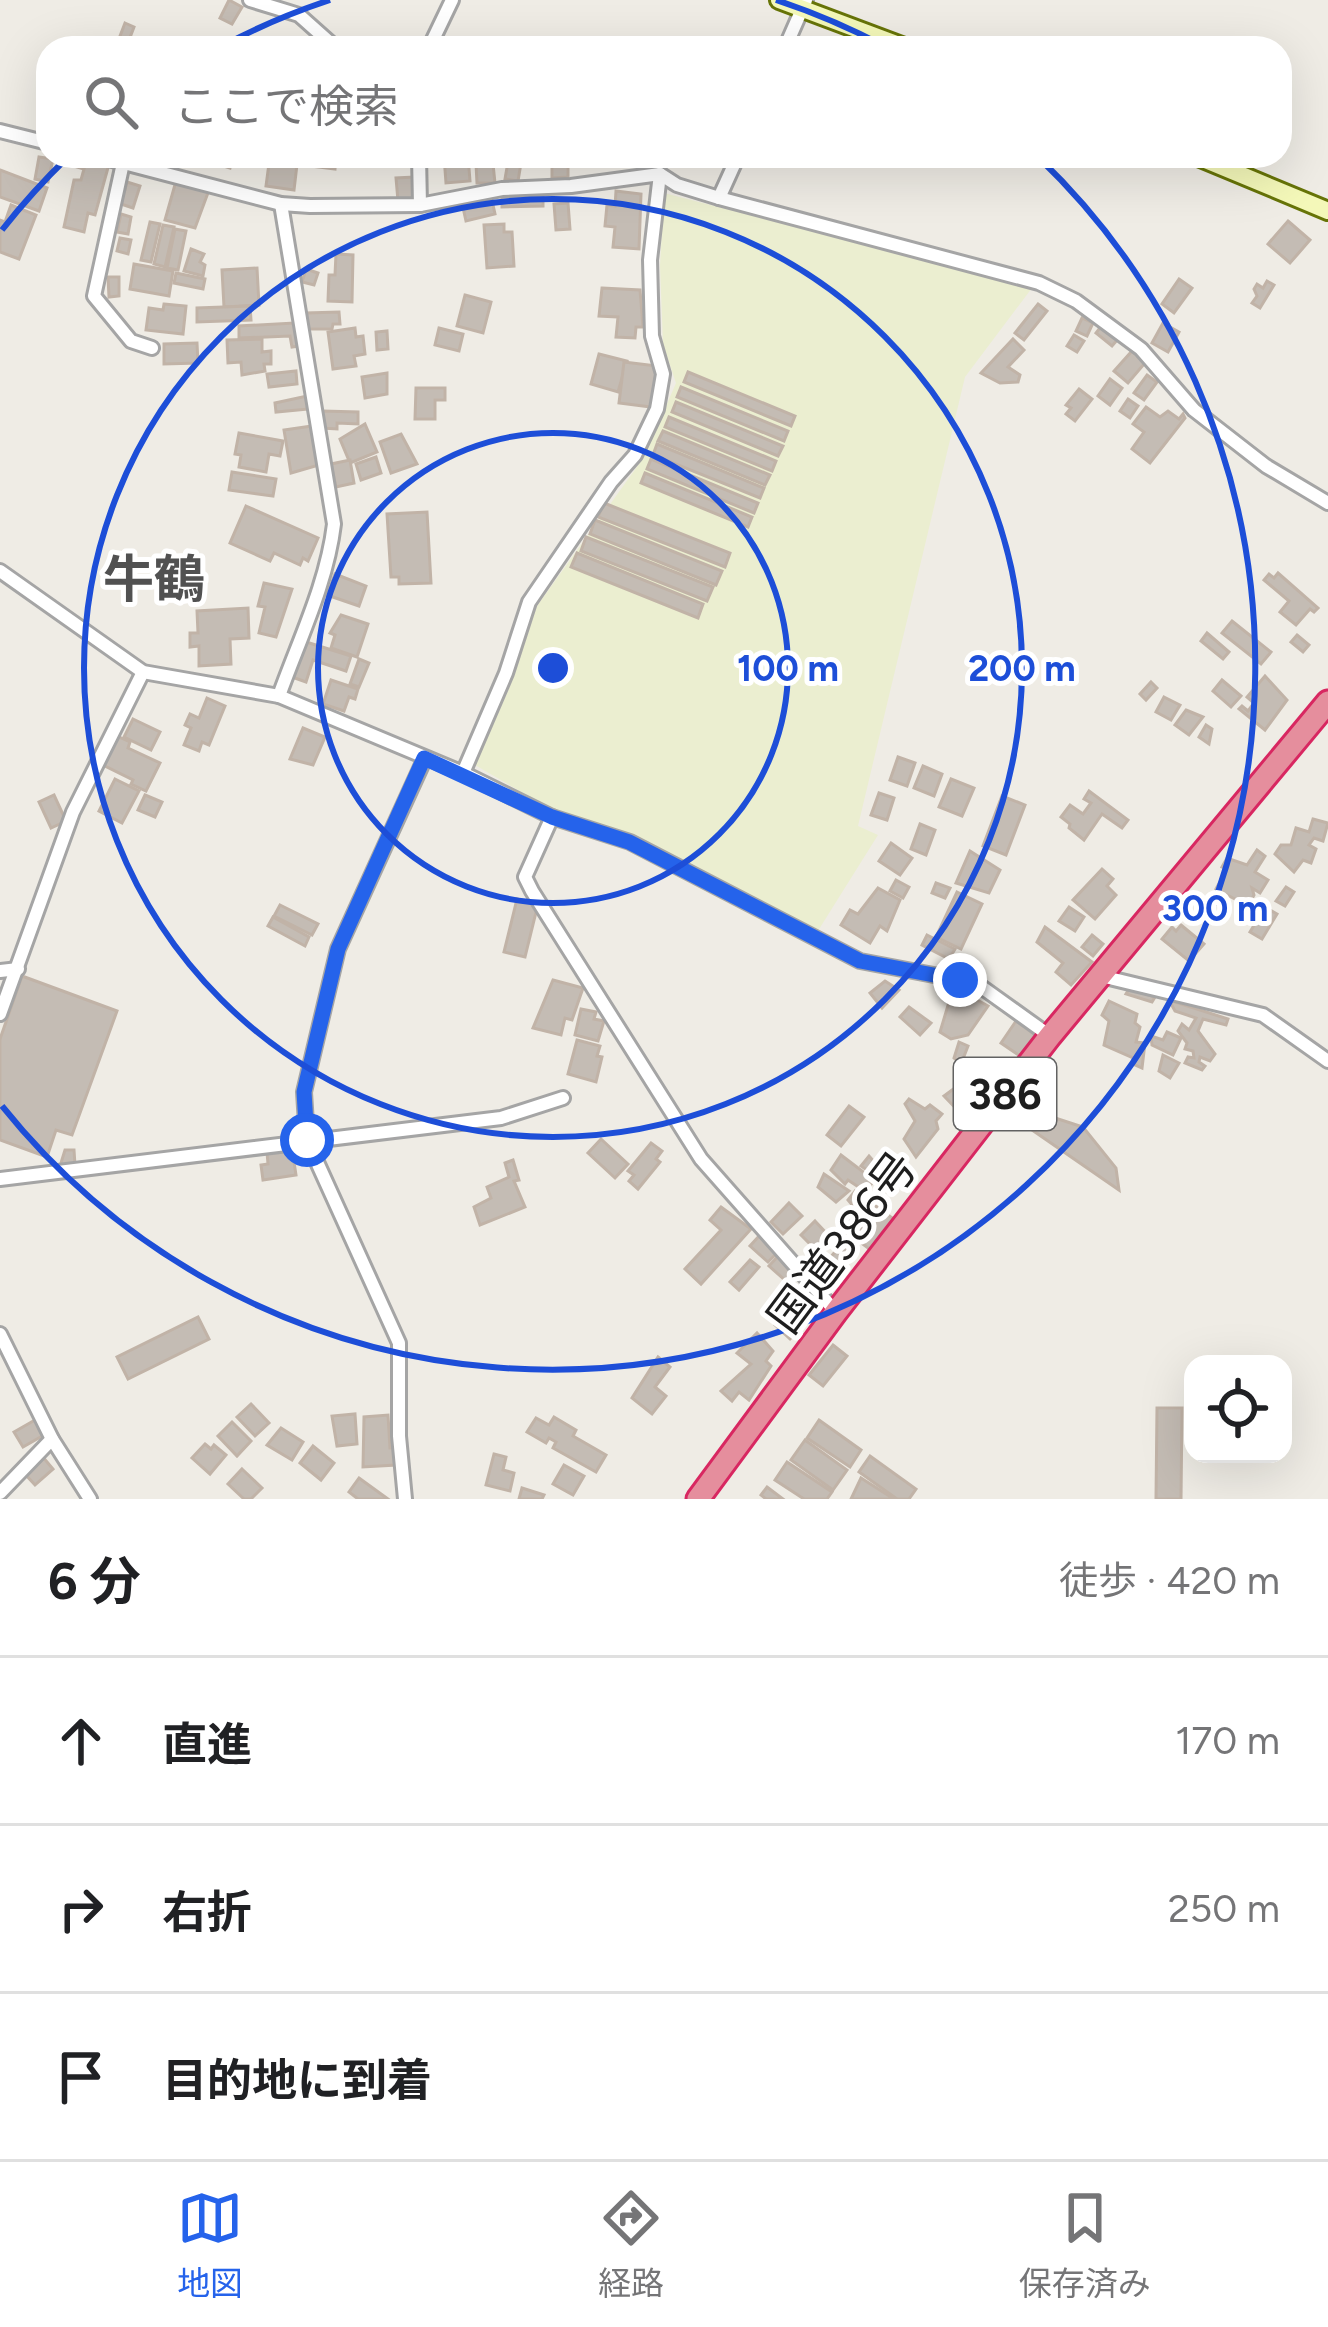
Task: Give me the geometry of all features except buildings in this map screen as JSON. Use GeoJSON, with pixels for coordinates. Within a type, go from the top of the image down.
{"type":"FeatureCollection","features":[{"type":"Feature","properties":{"kind":"highway","name":"国道386号"},"geometry":{"type":"LineString","coordinates":[[698,1499],[1050,1036],[1328,702]]}},
{"type":"Feature","properties":{"kind":"street"},"geometry":{"type":"LineString","coordinates":[[250,0],[299,15],[323,36]]}},
{"type":"Feature","properties":{"kind":"street"},"geometry":{"type":"LineString","coordinates":[[435,36],[452,0]]}},
{"type":"Feature","properties":{"kind":"street"},"geometry":{"type":"LineString","coordinates":[[779,0],[804,4],[879,36]]}},
{"type":"Feature","properties":{"kind":"street"},"geometry":{"type":"LineString","coordinates":[[790,36],[804,4]]}},
{"type":"Feature","properties":{"kind":"street"},"geometry":{"type":"LineString","coordinates":[[0,131],[36,140]]}},
{"type":"Feature","properties":{"kind":"street"},"geometry":{"type":"LineString","coordinates":[[122,168],[94,296],[131,341],[152,348]]}},
{"type":"Feature","properties":{"kind":"street"},"geometry":{"type":"LineString","coordinates":[[142,168],[281,204],[420,206],[502,189],[572,186],[660,174],[677,185],[719,198],[1058,292],[1141,349],[1194,410],[1266,466],[1328,503]]}},
{"type":"Feature","properties":{"kind":"street"},"geometry":{"type":"LineString","coordinates":[[419,168],[420,206]]}},
{"type":"Feature","properties":{"kind":"street"},"geometry":{"type":"LineString","coordinates":[[719,198],[733,168]]}},
{"type":"Feature","properties":{"kind":"street"},"geometry":{"type":"LineString","coordinates":[[1225,168],[1328,211]]}},
{"type":"Feature","properties":{"kind":"street"},"geometry":{"type":"LineString","coordinates":[[463,773],[506,673],[529,602],[611,482],[635,455],[657,409],[663,374],[652,337],[650,260],[660,174]]}},
{"type":"Feature","properties":{"kind":"street"},"geometry":{"type":"LineString","coordinates":[[279,696],[329,564],[334,524],[281,204]]}},
{"type":"Feature","properties":{"kind":"street"},"geometry":{"type":"LineString","coordinates":[[0,571],[143,672],[279,696],[463,773],[552,817],[629,842],[860,961],[976,983],[1050,1036]]}},
{"type":"Feature","properties":{"kind":"street"},"geometry":{"type":"LineString","coordinates":[[0,1014],[74,812],[143,672]]}},
{"type":"Feature","properties":{"kind":"street"},"geometry":{"type":"LineString","coordinates":[[406,1499],[399,1436],[399,1342],[307,1140],[304,1092],[338,949],[424,758]]}},
{"type":"Feature","properties":{"kind":"street"},"geometry":{"type":"LineString","coordinates":[[552,817],[525,877],[532,891],[701,1160],[836,1312]]}},
{"type":"Feature","properties":{"kind":"street"},"geometry":{"type":"LineString","coordinates":[[0,971],[19,969]]}},
{"type":"Feature","properties":{"kind":"street"},"geometry":{"type":"LineString","coordinates":[[1101,976],[1263,1015],[1328,1061]]}},
{"type":"Feature","properties":{"kind":"street"},"geometry":{"type":"LineString","coordinates":[[0,1179],[501,1118],[563,1098]]}},
{"type":"Feature","properties":{"kind":"street"},"geometry":{"type":"LineString","coordinates":[[0,1334],[52,1439],[90,1499]]}},
{"type":"Feature","properties":{"kind":"street"},"geometry":{"type":"LineString","coordinates":[[0,1493],[52,1439]]}},
{"type":"Feature","properties":{"kind":"green space"},"geometry":{"type":"Polygon","coordinates":[[[664,193],[1032,288],[965,377],[858,826],[878,835],[816,934],[635,836],[549,808],[475,765],[510,686],[537,606],[644,457],[676,383],[663,344],[664,193]]]}},
{"type":"Feature","properties":{"kind":"district","name":"牛鶴"},"geometry":{"type":"Point","coordinates":[154,579]}},
{"type":"Feature","properties":{"kind":"route"},"geometry":{"type":"LineString","coordinates":[[307,1140],[304,1092],[338,949],[424,758],[552,817],[629,842],[860,961],[960,980]]}}]}
